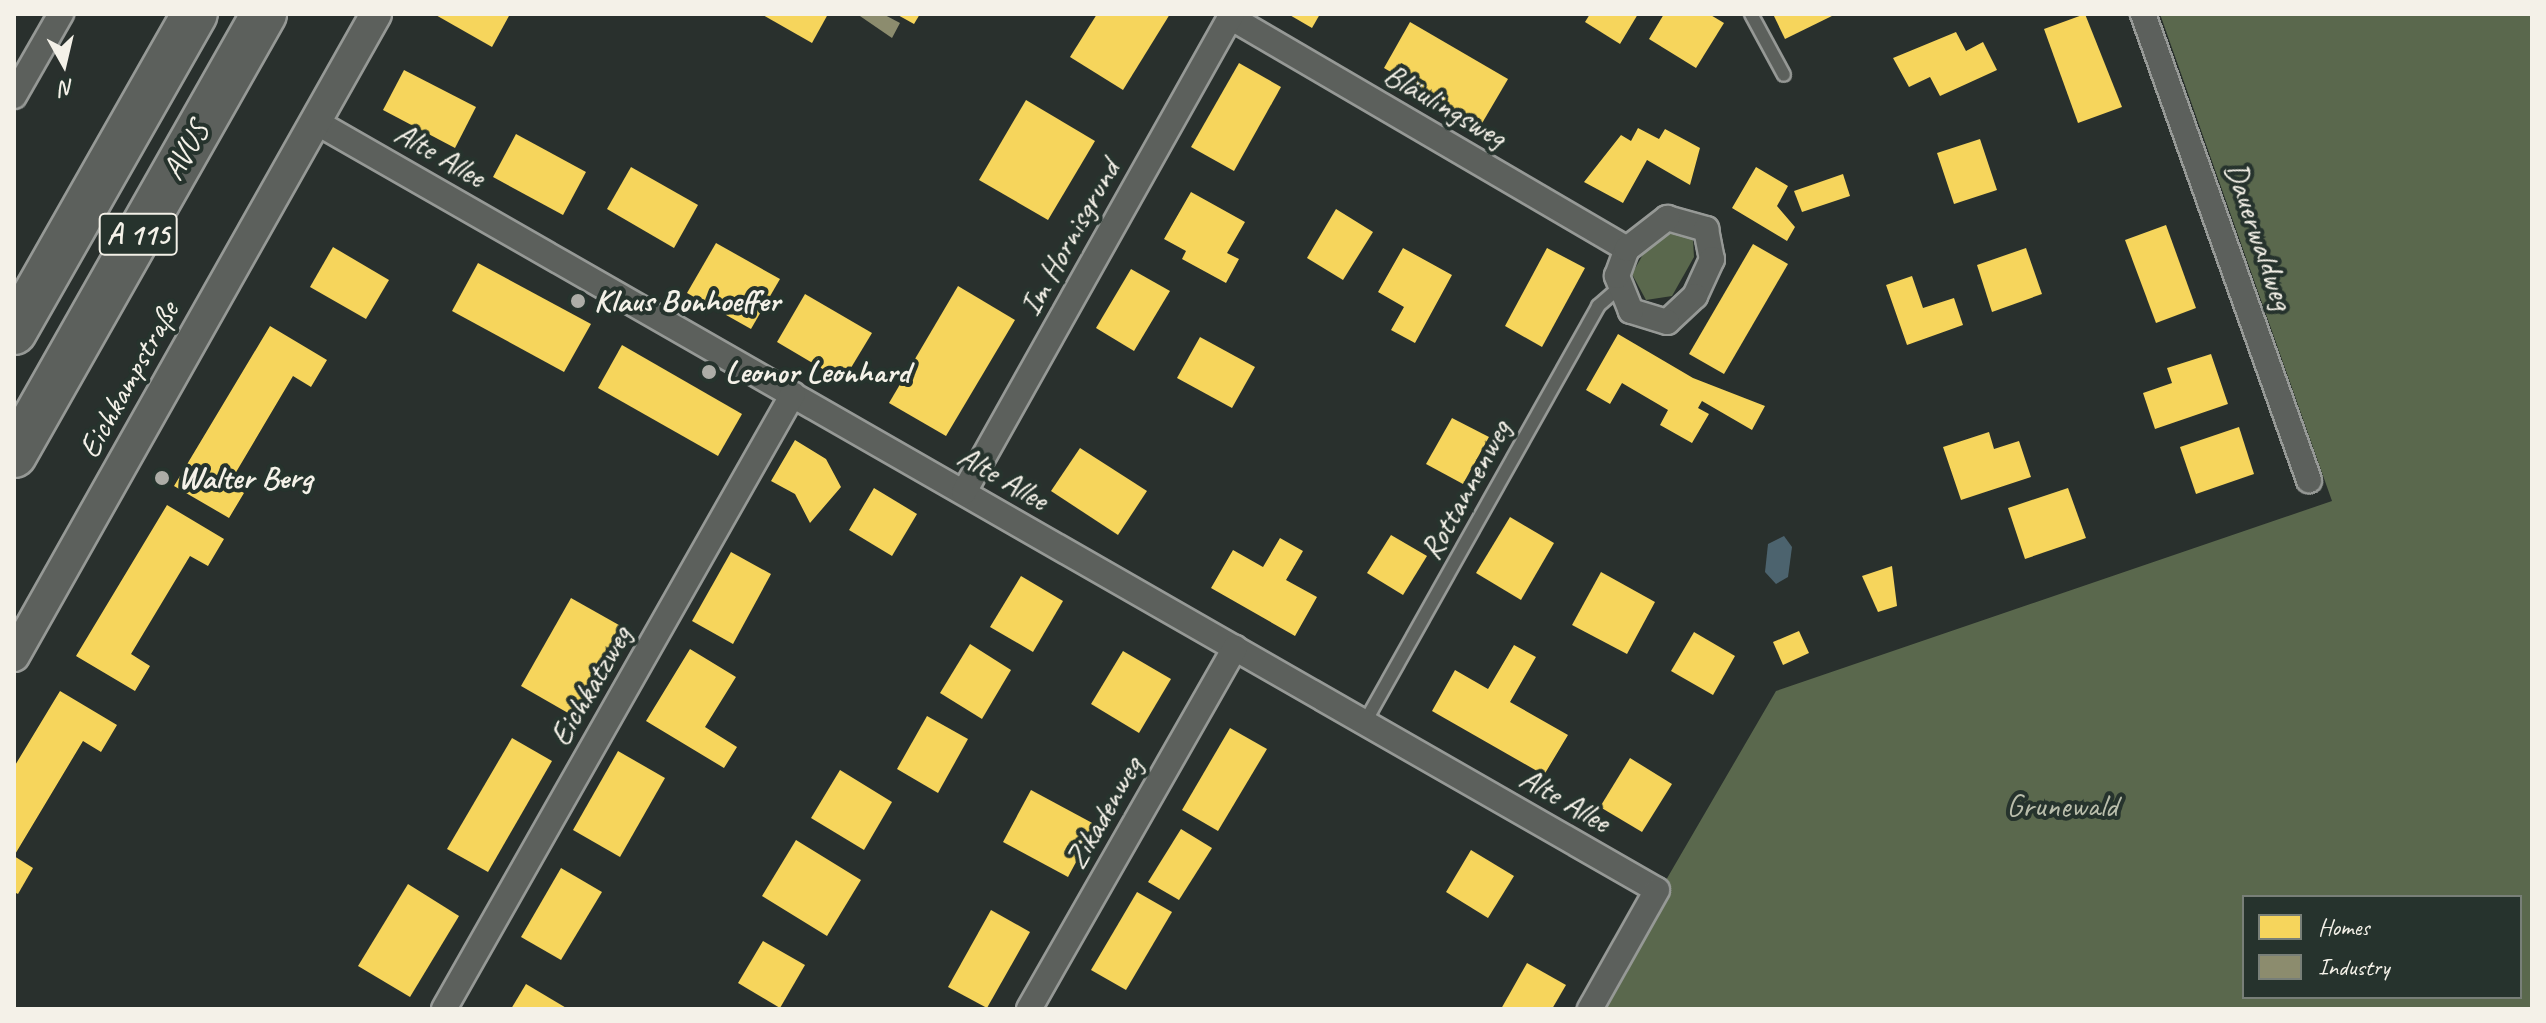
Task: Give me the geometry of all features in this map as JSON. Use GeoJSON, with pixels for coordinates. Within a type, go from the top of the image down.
{"type":"FeatureCollection","features":[{"type":"Feature","properties":{"kind":"highway","name":"AVUS"},"geometry":{"type":"LineString","coordinates":[[14,332],[195,14]]}},
{"type":"Feature","properties":{"kind":"highway","name":"AVUS"},"geometry":{"type":"LineString","coordinates":[[14,455],[264,14]]}},
{"type":"Feature","properties":{"kind":"street"},"geometry":{"type":"LineString","coordinates":[[14,96],[61,14]]}},
{"type":"Feature","properties":{"kind":"street","name":"Eichkampstraße"},"geometry":{"type":"LineString","coordinates":[[14,656],[376,14]]}},
{"type":"Feature","properties":{"kind":"street","name":"Dauerwaldweg"},"geometry":{"type":"LineString","coordinates":[[2143,14],[2309,480]]}},
{"type":"Feature","properties":{"kind":"street","name":"Bläulingsweg"},"geometry":{"type":"LineString","coordinates":[[1231,16],[1627,249]]}},
{"type":"Feature","properties":{"kind":"street","name":"Im Hornisgrund"},"geometry":{"type":"LineString","coordinates":[[964,492],[1231,16]]}},
{"type":"Feature","properties":{"kind":"street","name":"Alte Allee"},"geometry":{"type":"LineString","coordinates":[[316,122],[1657,890],[1590,1009]]}},
{"type":"Feature","properties":{"kind":"street"},"geometry":{"type":"LineString","coordinates":[[1667,218],[1694,221],[1706,229],[1712,259],[1695,296],[1667,322],[1631,311],[1619,288],[1627,249],[1667,218]]}},
{"type":"Feature","properties":{"kind":"street","name":"Eichkatzweg"},"geometry":{"type":"LineString","coordinates":[[444,1009],[793,394]]}},
{"type":"Feature","properties":{"kind":"street","name":"Zikadenweg"},"geometry":{"type":"LineString","coordinates":[[1029,1009],[1235,648]]}},
{"type":"Feature","properties":{"kind":"lane"},"geometry":{"type":"LineString","coordinates":[[1751,14],[1784,75]]}},
{"type":"Feature","properties":{"kind":"lane","name":"Rottannenweg"},"geometry":{"type":"LineString","coordinates":[[1365,722],[1598,306],[1619,288]]}},
{"type":"Feature","properties":{"kind":"green space","name":"Grunewald"},"geometry":{"type":"Polygon","coordinates":[[[2160,14],[2532,14],[2532,1009],[1591,1009],[1776,691],[2332,501],[2160,14]]]}},
{"type":"Feature","properties":{"kind":"green space"},"geometry":{"type":"Polygon","coordinates":[[[1668,227],[1693,240],[1694,257],[1672,296],[1646,300],[1632,274],[1654,235],[1668,227]]]}},
{"type":"Feature","properties":{"kind":"water"},"geometry":{"type":"Polygon","coordinates":[[[1784,536],[1792,547],[1788,577],[1776,584],[1765,572],[1768,544],[1784,536]]]}},
{"type":"Feature","properties":{"kind":"building: Homes"},"geometry":{"type":"Polygon","coordinates":[[[434,14],[510,14],[492,47],[434,14]]]}},
{"type":"Feature","properties":{"kind":"building: Homes"},"geometry":{"type":"Polygon","coordinates":[[[761,14],[828,14],[812,43],[761,14]]]}},
{"type":"Feature","properties":{"kind":"building: Homes"},"geometry":{"type":"Polygon","coordinates":[[[896,14],[920,14],[914,24],[896,14]]]}},
{"type":"Feature","properties":{"kind":"building: Homes"},"geometry":{"type":"Polygon","coordinates":[[[1097,14],[1170,14],[1123,90],[1070,57],[1097,14]]]}},
{"type":"Feature","properties":{"kind":"building: Homes"},"geometry":{"type":"Polygon","coordinates":[[[1288,14],[1320,14],[1312,28],[1288,14]]]}},
{"type":"Feature","properties":{"kind":"building: Homes"},"geometry":{"type":"Polygon","coordinates":[[[1590,14],[1638,14],[1620,44],[1585,22],[1590,14]]]}},
{"type":"Feature","properties":{"kind":"building: Homes"},"geometry":{"type":"Polygon","coordinates":[[[1664,14],[1709,14],[1724,23],[1696,68],[1649,39],[1664,14]]]}},
{"type":"Feature","properties":{"kind":"building: Homes"},"geometry":{"type":"Polygon","coordinates":[[[1773,14],[1836,14],[1785,39],[1773,14]]]}},
{"type":"Feature","properties":{"kind":"building: Homes"},"geometry":{"type":"Polygon","coordinates":[[[2085,14],[2122,107],[2078,123],[2044,29],[2085,14]]]}},
{"type":"Feature","properties":{"kind":"building: Homes"},"geometry":{"type":"Polygon","coordinates":[[[1410,22],[1508,79],[1481,125],[1384,68],[1410,22]]]}},
{"type":"Feature","properties":{"kind":"building: Homes"},"geometry":{"type":"Polygon","coordinates":[[[1956,32],[1966,51],[1983,42],[1997,70],[1940,96],[1930,77],[1909,87],[1893,58],[1956,32]]]}},
{"type":"Feature","properties":{"kind":"building: Homes"},"geometry":{"type":"Polygon","coordinates":[[[1239,63],[1281,87],[1234,171],[1191,147],[1239,63]]]}},
{"type":"Feature","properties":{"kind":"building: Homes"},"geometry":{"type":"Polygon","coordinates":[[[404,70],[476,107],[455,148],[383,110],[404,70]]]}},
{"type":"Feature","properties":{"kind":"building: Homes"},"geometry":{"type":"Polygon","coordinates":[[[1026,100],[1095,141],[1048,220],[979,180],[1026,100]]]}},
{"type":"Feature","properties":{"kind":"building: Homes"},"geometry":{"type":"Polygon","coordinates":[[[1638,128],[1659,139],[1665,129],[1700,148],[1690,185],[1647,160],[1623,203],[1584,182],[1621,135],[1631,141],[1638,128]]]}},
{"type":"Feature","properties":{"kind":"building: Homes"},"geometry":{"type":"Polygon","coordinates":[[[516,134],[586,172],[563,215],[493,177],[516,134]]]}},
{"type":"Feature","properties":{"kind":"building: Homes"},"geometry":{"type":"Polygon","coordinates":[[[1980,139],[1997,190],[1954,204],[1937,153],[1980,139]]]}},
{"type":"Feature","properties":{"kind":"building: Homes"},"geometry":{"type":"Polygon","coordinates":[[[631,167],[698,205],[674,248],[607,209],[631,167]]]}},
{"type":"Feature","properties":{"kind":"building: Homes"},"geometry":{"type":"Polygon","coordinates":[[[1756,167],[1788,186],[1777,206],[1795,227],[1787,241],[1732,208],[1756,167]]]}},
{"type":"Feature","properties":{"kind":"building: Homes"},"geometry":{"type":"Polygon","coordinates":[[[1843,174],[1850,196],[1802,212],[1794,191],[1843,174]]]}},
{"type":"Feature","properties":{"kind":"building: Homes"},"geometry":{"type":"Polygon","coordinates":[[[1191,192],[1245,222],[1227,253],[1239,259],[1226,283],[1182,259],[1186,251],[1164,239],[1191,192]]]}},
{"type":"Feature","properties":{"kind":"building: Homes"},"geometry":{"type":"Polygon","coordinates":[[[1336,209],[1373,232],[1343,280],[1307,258],[1336,209]]]}},
{"type":"Feature","properties":{"kind":"building: Homes"},"geometry":{"type":"Polygon","coordinates":[[[2166,225],[2196,308],[2156,323],[2125,240],[2166,225]]]}},
{"type":"Feature","properties":{"kind":"building: Homes"},"geometry":{"type":"Polygon","coordinates":[[[716,243],[780,279],[751,329],[687,293],[716,243]]]}},
{"type":"Feature","properties":{"kind":"building: Homes"},"geometry":{"type":"Polygon","coordinates":[[[1753,244],[1788,264],[1724,374],[1689,354],[1753,244]]]}},
{"type":"Feature","properties":{"kind":"building: Homes"},"geometry":{"type":"Polygon","coordinates":[[[333,247],[389,280],[366,319],[310,287],[333,247]]]}},
{"type":"Feature","properties":{"kind":"building: Homes"},"geometry":{"type":"Polygon","coordinates":[[[1403,248],[1452,275],[1415,343],[1391,330],[1404,307],[1378,292],[1403,248]]]}},
{"type":"Feature","properties":{"kind":"building: Homes"},"geometry":{"type":"Polygon","coordinates":[[[1547,248],[1585,268],[1542,347],[1505,326],[1547,248]]]}},
{"type":"Feature","properties":{"kind":"building: Homes"},"geometry":{"type":"Polygon","coordinates":[[[2026,248],[2042,294],[1992,312],[1977,265],[2026,248]]]}},
{"type":"Feature","properties":{"kind":"building: Homes"},"geometry":{"type":"Polygon","coordinates":[[[478,263],[591,324],[564,372],[452,311],[478,263]]]}},
{"type":"Feature","properties":{"kind":"building: Homes"},"geometry":{"type":"Polygon","coordinates":[[[1131,269],[1170,291],[1134,351],[1096,328],[1131,269]]]}},
{"type":"Feature","properties":{"kind":"building: Homes"},"geometry":{"type":"Polygon","coordinates":[[[1912,276],[1923,308],[1954,298],[1963,325],[1907,345],[1886,285],[1912,276]]]}},
{"type":"Feature","properties":{"kind":"building: Homes"},"geometry":{"type":"Polygon","coordinates":[[[958,286],[1015,320],[946,436],[889,403],[958,286]]]}},
{"type":"Feature","properties":{"kind":"building: Homes"},"geometry":{"type":"Polygon","coordinates":[[[805,294],[872,333],[843,381],[777,342],[805,294]]]}},
{"type":"Feature","properties":{"kind":"building: Homes"},"geometry":{"type":"Polygon","coordinates":[[[270,326],[327,360],[311,387],[293,376],[229,484],[244,493],[229,518],[174,486],[270,326]]]}},
{"type":"Feature","properties":{"kind":"building: Homes"},"geometry":{"type":"Polygon","coordinates":[[[1618,334],[1693,378],[1765,406],[1752,430],[1702,401],[1698,408],[1709,414],[1692,443],[1660,425],[1668,410],[1622,383],[1610,404],[1586,390],[1618,334]]]}},
{"type":"Feature","properties":{"kind":"building: Homes"},"geometry":{"type":"Polygon","coordinates":[[[1200,337],[1255,367],[1232,408],[1177,378],[1200,337]]]}},
{"type":"Feature","properties":{"kind":"building: Homes"},"geometry":{"type":"Polygon","coordinates":[[[622,345],[742,414],[718,456],[598,388],[622,345]]]}},
{"type":"Feature","properties":{"kind":"building: Homes"},"geometry":{"type":"Polygon","coordinates":[[[2211,354],[2228,404],[2155,429],[2143,393],[2172,383],[2167,368],[2211,354]]]}},
{"type":"Feature","properties":{"kind":"building: Homes"},"geometry":{"type":"Polygon","coordinates":[[[1452,418],[1489,437],[1463,484],[1426,464],[1452,418]]]}},
{"type":"Feature","properties":{"kind":"building: Homes"},"geometry":{"type":"Polygon","coordinates":[[[2239,427],[2254,474],[2196,494],[2180,447],[2239,427]]]}},
{"type":"Feature","properties":{"kind":"building: Homes"},"geometry":{"type":"Polygon","coordinates":[[[1989,432],[1994,449],[2019,441],[2031,477],[1961,500],[1943,447],[1989,432]]]}},
{"type":"Feature","properties":{"kind":"building: Homes"},"geometry":{"type":"Polygon","coordinates":[[[795,440],[826,459],[841,487],[810,523],[795,494],[771,481],[795,440]]]}},
{"type":"Feature","properties":{"kind":"building: Homes"},"geometry":{"type":"Polygon","coordinates":[[[1080,448],[1147,491],[1118,535],[1051,491],[1080,448]]]}},
{"type":"Feature","properties":{"kind":"building: Homes"},"geometry":{"type":"Polygon","coordinates":[[[874,488],[917,514],[892,556],[849,530],[874,488]]]}},
{"type":"Feature","properties":{"kind":"building: Homes"},"geometry":{"type":"Polygon","coordinates":[[[2068,488],[2086,538],[2025,559],[2008,508],[2068,488]]]}},
{"type":"Feature","properties":{"kind":"building: Homes"},"geometry":{"type":"Polygon","coordinates":[[[167,505],[224,539],[208,566],[190,556],[131,654],[150,666],[135,691],[76,656],[167,505]]]}},
{"type":"Feature","properties":{"kind":"building: Homes"},"geometry":{"type":"Polygon","coordinates":[[[1510,517],[1554,543],[1521,600],[1476,573],[1510,517]]]}},
{"type":"Feature","properties":{"kind":"building: Homes"},"geometry":{"type":"Polygon","coordinates":[[[1391,535],[1427,556],[1403,595],[1367,573],[1391,535]]]}},
{"type":"Feature","properties":{"kind":"building: Homes"},"geometry":{"type":"Polygon","coordinates":[[[1280,538],[1303,551],[1286,580],[1317,597],[1295,636],[1211,588],[1233,550],[1263,567],[1280,538]]]}},
{"type":"Feature","properties":{"kind":"building: Homes"},"geometry":{"type":"Polygon","coordinates":[[[731,552],[771,574],[733,644],[692,621],[731,552]]]}},
{"type":"Feature","properties":{"kind":"building: Homes"},"geometry":{"type":"Polygon","coordinates":[[[1892,566],[1897,606],[1878,612],[1862,576],[1892,566]]]}},
{"type":"Feature","properties":{"kind":"building: Homes"},"geometry":{"type":"Polygon","coordinates":[[[1601,572],[1655,602],[1627,654],[1572,625],[1601,572]]]}},
{"type":"Feature","properties":{"kind":"building: Homes"},"geometry":{"type":"Polygon","coordinates":[[[1021,576],[1063,601],[1033,652],[990,627],[1021,576]]]}},
{"type":"Feature","properties":{"kind":"building: Homes"},"geometry":{"type":"Polygon","coordinates":[[[571,598],[626,629],[575,717],[521,686],[571,598]]]}},
{"type":"Feature","properties":{"kind":"building: Homes"},"geometry":{"type":"Polygon","coordinates":[[[1799,631],[1809,653],[1783,665],[1773,642],[1799,631]]]}},
{"type":"Feature","properties":{"kind":"building: Homes"},"geometry":{"type":"Polygon","coordinates":[[[1694,632],[1735,656],[1713,695],[1671,671],[1694,632]]]}},
{"type":"Feature","properties":{"kind":"building: Homes"},"geometry":{"type":"Polygon","coordinates":[[[970,644],[1011,670],[982,719],[940,693],[970,644]]]}},
{"type":"Feature","properties":{"kind":"building: Homes"},"geometry":{"type":"Polygon","coordinates":[[[1514,645],[1536,657],[1510,702],[1568,735],[1544,775],[1432,711],[1455,670],[1488,689],[1514,645]]]}},
{"type":"Feature","properties":{"kind":"building: Homes"},"geometry":{"type":"Polygon","coordinates":[[[690,649],[736,677],[705,727],[737,747],[724,768],[646,721],[690,649]]]}},
{"type":"Feature","properties":{"kind":"building: Homes"},"geometry":{"type":"Polygon","coordinates":[[[1123,651],[1171,679],[1139,733],[1091,704],[1123,651]]]}},
{"type":"Feature","properties":{"kind":"building: Homes"},"geometry":{"type":"Polygon","coordinates":[[[60,691],[117,725],[101,752],[83,741],[14,856],[14,767],[60,691]]]}},
{"type":"Feature","properties":{"kind":"building: Homes"},"geometry":{"type":"Polygon","coordinates":[[[927,716],[968,739],[938,793],[897,769],[927,716]]]}},
{"type":"Feature","properties":{"kind":"building: Homes"},"geometry":{"type":"Polygon","coordinates":[[[1230,728],[1267,749],[1218,831],[1182,810],[1230,728]]]}},
{"type":"Feature","properties":{"kind":"building: Homes"},"geometry":{"type":"Polygon","coordinates":[[[512,738],[552,761],[488,872],[447,849],[512,738]]]}},
{"type":"Feature","properties":{"kind":"building: Homes"},"geometry":{"type":"Polygon","coordinates":[[[618,751],[665,778],[620,857],[573,830],[618,751]]]}},
{"type":"Feature","properties":{"kind":"building: Homes"},"geometry":{"type":"Polygon","coordinates":[[[1630,758],[1672,784],[1642,832],[1600,807],[1630,758]]]}},
{"type":"Feature","properties":{"kind":"building: Homes"},"geometry":{"type":"Polygon","coordinates":[[[840,770],[892,802],[864,850],[811,818],[840,770]]]}},
{"type":"Feature","properties":{"kind":"building: Homes"},"geometry":{"type":"Polygon","coordinates":[[[1031,790],[1096,825],[1068,877],[1003,842],[1031,790]]]}},
{"type":"Feature","properties":{"kind":"building: Homes"},"geometry":{"type":"Polygon","coordinates":[[[1181,829],[1212,848],[1179,900],[1148,882],[1181,829]]]}},
{"type":"Feature","properties":{"kind":"building: Homes"},"geometry":{"type":"Polygon","coordinates":[[[796,840],[861,880],[827,936],[762,896],[796,840]]]}},
{"type":"Feature","properties":{"kind":"building: Homes"},"geometry":{"type":"Polygon","coordinates":[[[1471,850],[1514,876],[1488,918],[1446,892],[1471,850]]]}},
{"type":"Feature","properties":{"kind":"building: Homes"},"geometry":{"type":"Polygon","coordinates":[[[14,856],[33,868],[18,894],[14,892],[14,856]]]}},
{"type":"Feature","properties":{"kind":"building: Homes"},"geometry":{"type":"Polygon","coordinates":[[[561,868],[602,892],[561,960],[521,937],[561,868]]]}},
{"type":"Feature","properties":{"kind":"building: Homes"},"geometry":{"type":"Polygon","coordinates":[[[408,884],[459,916],[410,997],[358,966],[408,884]]]}},
{"type":"Feature","properties":{"kind":"building: Homes"},"geometry":{"type":"Polygon","coordinates":[[[1137,892],[1172,912],[1126,990],[1091,970],[1137,892]]]}},
{"type":"Feature","properties":{"kind":"building: Homes"},"geometry":{"type":"Polygon","coordinates":[[[991,910],[1030,932],[987,1008],[948,987],[991,910]]]}},
{"type":"Feature","properties":{"kind":"building: Homes"},"geometry":{"type":"Polygon","coordinates":[[[763,941],[805,965],[780,1008],[738,983],[763,941]]]}},
{"type":"Feature","properties":{"kind":"building: Homes"},"geometry":{"type":"Polygon","coordinates":[[[1527,963],[1566,985],[1552,1009],[1501,1009],[1527,963]]]}},
{"type":"Feature","properties":{"kind":"building: Homes"},"geometry":{"type":"Polygon","coordinates":[[[526,984],[568,1009],[511,1009],[526,984]]]}},
{"type":"Feature","properties":{"kind":"building: Industry"},"geometry":{"type":"Polygon","coordinates":[[[857,14],[883,14],[900,23],[892,38],[857,14]]]}},
{"type":"Feature","properties":{"kind":"place","name":"Klaus Bonhoeffer"},"geometry":{"type":"Point","coordinates":[578,301]}},
{"type":"Feature","properties":{"kind":"place","name":"Leonor Leonhard"},"geometry":{"type":"Point","coordinates":[709,372]}},
{"type":"Feature","properties":{"kind":"place","name":"Walter Berg"},"geometry":{"type":"Point","coordinates":[162,478]}}]}
